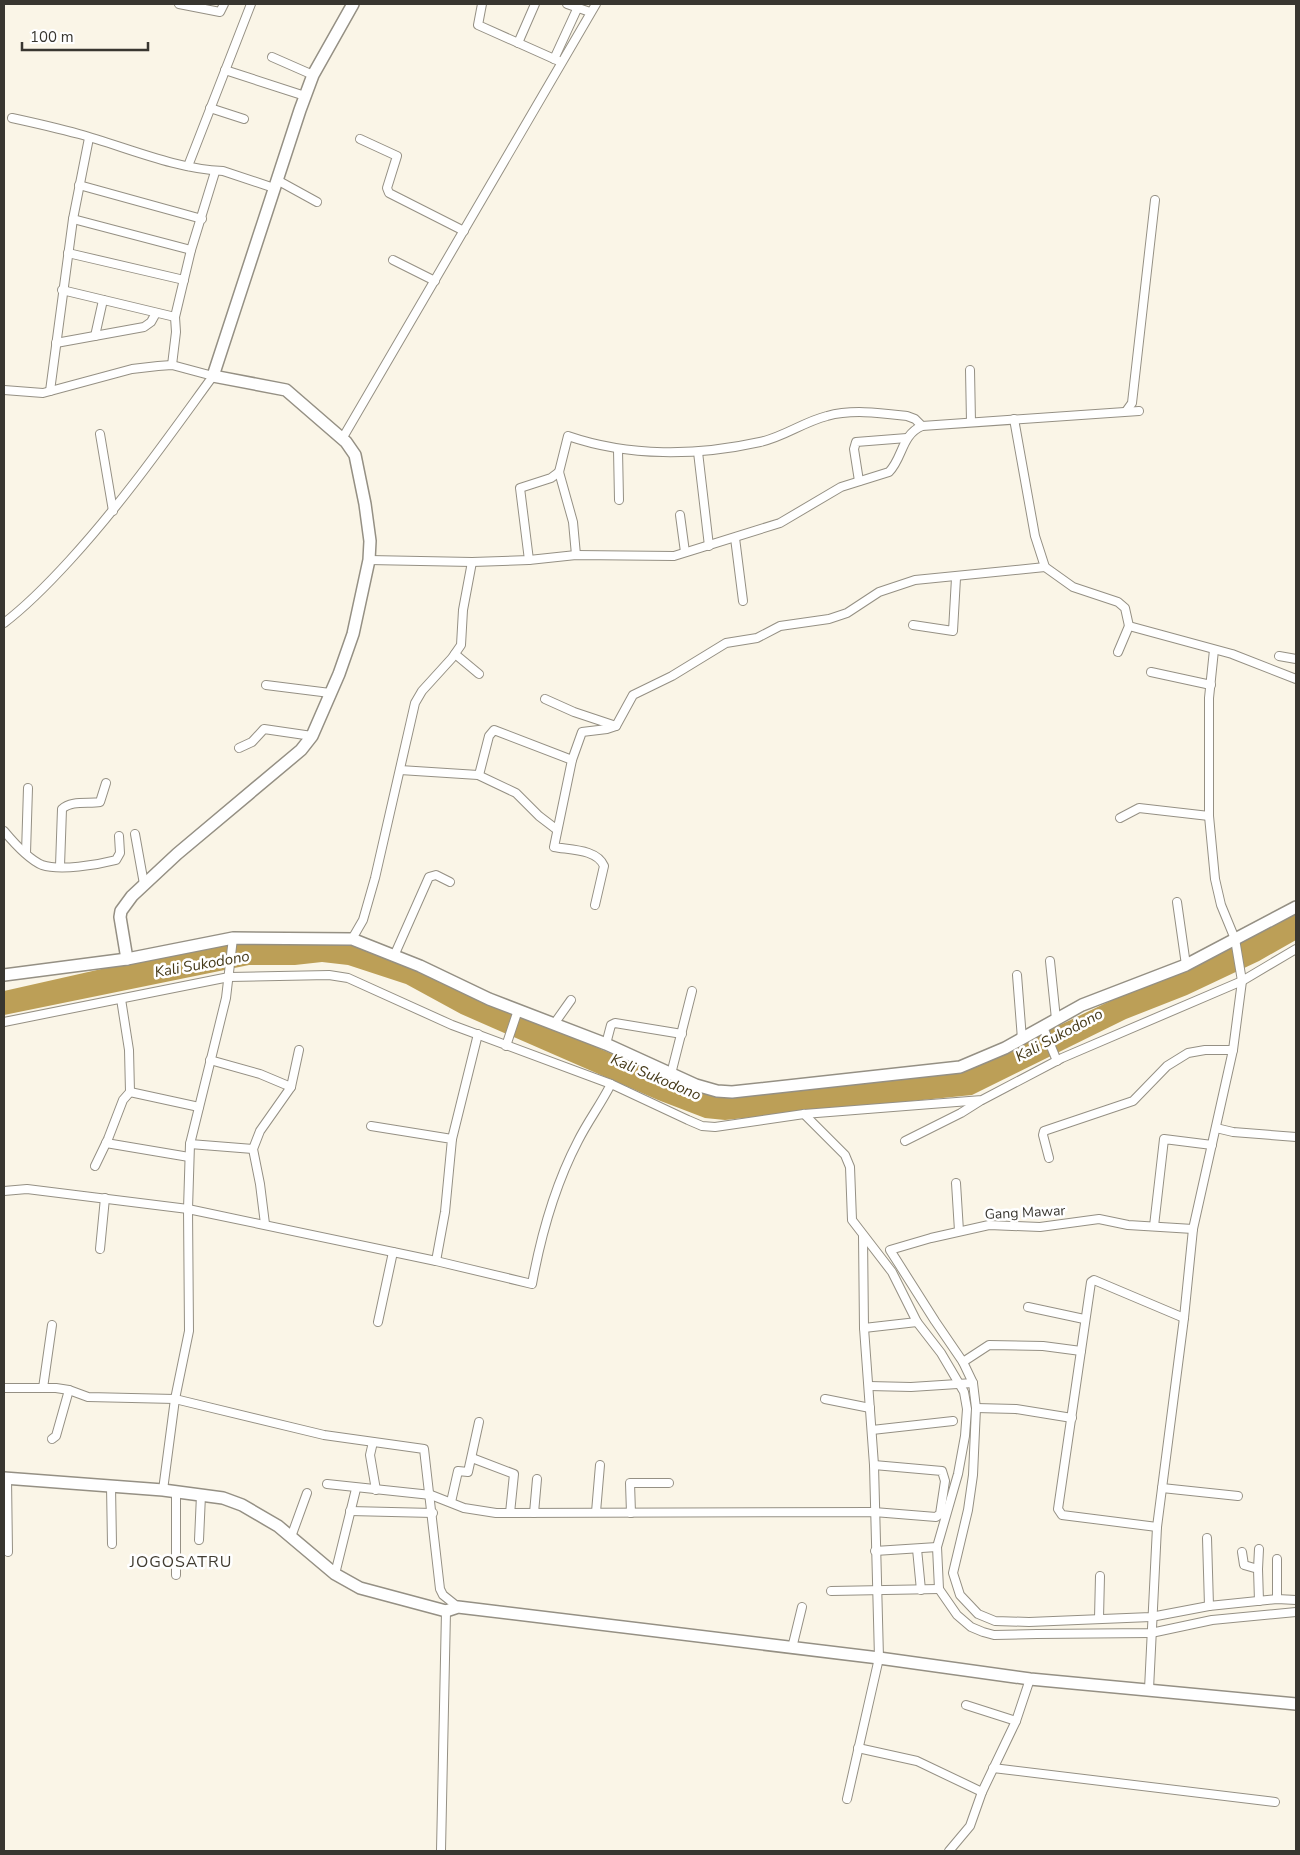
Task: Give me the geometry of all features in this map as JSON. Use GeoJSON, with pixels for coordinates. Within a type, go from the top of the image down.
{"type":"FeatureCollection","features":[{"type":"Feature","properties":{"kind":"street"},"geometry":{"type":"LineString","coordinates":[[179,4],[212,7],[221,12],[224,4]]}},
{"type":"Feature","properties":{"kind":"street"},"geometry":{"type":"LineString","coordinates":[[188,166],[251,4]]}},
{"type":"Feature","properties":{"kind":"street"},"geometry":{"type":"LineString","coordinates":[[4,623],[29,604],[113,511],[160,451],[213,376],[305,96],[314,75],[353,4]]}},
{"type":"Feature","properties":{"kind":"street"},"geometry":{"type":"LineString","coordinates":[[482,4],[478,25],[558,61]]}},
{"type":"Feature","properties":{"kind":"street"},"geometry":{"type":"LineString","coordinates":[[518,43],[535,4]]}},
{"type":"Feature","properties":{"kind":"street"},"geometry":{"type":"LineString","coordinates":[[567,4],[590,12]]}},
{"type":"Feature","properties":{"kind":"street"},"geometry":{"type":"LineString","coordinates":[[342,439],[464,231],[558,61],[596,4]]}},
{"type":"Feature","properties":{"kind":"street"},"geometry":{"type":"LineString","coordinates":[[558,61],[578,7]]}},
{"type":"Feature","properties":{"kind":"street"},"geometry":{"type":"LineString","coordinates":[[272,57],[314,75]]}},
{"type":"Feature","properties":{"kind":"street"},"geometry":{"type":"LineString","coordinates":[[225,70],[305,96]]}},
{"type":"Feature","properties":{"kind":"street"},"geometry":{"type":"LineString","coordinates":[[210,108],[244,118]]}},
{"type":"Feature","properties":{"kind":"street"},"geometry":{"type":"LineString","coordinates":[[12,118],[188,166],[215,172],[223,171],[275,184],[317,202]]}},
{"type":"Feature","properties":{"kind":"street"},"geometry":{"type":"LineString","coordinates":[[50,391],[62,290],[73,219],[89,138]]}},
{"type":"Feature","properties":{"kind":"street"},"geometry":{"type":"LineString","coordinates":[[360,139],[396,155],[387,188],[389,193],[464,231]]}},
{"type":"Feature","properties":{"kind":"street"},"geometry":{"type":"LineString","coordinates":[[172,365],[176,332],[175,317],[191,250],[215,172]]}},
{"type":"Feature","properties":{"kind":"street"},"geometry":{"type":"LineString","coordinates":[[79,186],[202,219]]}},
{"type":"Feature","properties":{"kind":"street"},"geometry":{"type":"LineString","coordinates":[[374,560],[472,562],[529,560],[576,555],[674,556],[780,523],[834,490],[889,472],[907,438],[913,430],[922,426],[1133,410],[1132,403],[1155,200]]}},
{"type":"Feature","properties":{"kind":"street"},"geometry":{"type":"LineString","coordinates":[[73,219],[191,250]]}},
{"type":"Feature","properties":{"kind":"street"},"geometry":{"type":"LineString","coordinates":[[68,253],[184,280]]}},
{"type":"Feature","properties":{"kind":"street"},"geometry":{"type":"LineString","coordinates":[[394,260],[435,281]]}},
{"type":"Feature","properties":{"kind":"street"},"geometry":{"type":"LineString","coordinates":[[62,290],[175,317]]}},
{"type":"Feature","properties":{"kind":"street"},"geometry":{"type":"LineString","coordinates":[[95,336],[103,300]]}},
{"type":"Feature","properties":{"kind":"street"},"geometry":{"type":"LineString","coordinates":[[56,343],[144,327],[151,322],[156,313]]}},
{"type":"Feature","properties":{"kind":"street"},"geometry":{"type":"LineString","coordinates":[[4,390],[33,393],[50,391],[132,369],[172,365],[213,376],[286,390],[342,439],[354,455],[365,504],[374,560],[353,634],[312,736],[290,760],[144,884],[121,911],[121,924],[127,959]]}},
{"type":"Feature","properties":{"kind":"street"},"geometry":{"type":"LineString","coordinates":[[970,370],[971,422]]}},
{"type":"Feature","properties":{"kind":"street"},"geometry":{"type":"LineString","coordinates":[[576,555],[572,522],[559,472],[568,436],[596,446],[618,450],[698,452],[760,442],[780,436],[828,416],[842,414],[907,416],[915,419],[922,426]]}},
{"type":"Feature","properties":{"kind":"street"},"geometry":{"type":"LineString","coordinates":[[1014,419],[1035,536],[1045,567],[1073,587],[1118,602],[1125,608],[1129,626],[1118,652]]}},
{"type":"Feature","properties":{"kind":"street"},"geometry":{"type":"LineString","coordinates":[[100,434],[113,511]]}},
{"type":"Feature","properties":{"kind":"street"},"geometry":{"type":"LineString","coordinates":[[859,481],[854,449],[856,442],[907,438]]}},
{"type":"Feature","properties":{"kind":"street"},"geometry":{"type":"LineString","coordinates":[[618,450],[619,500]]}},
{"type":"Feature","properties":{"kind":"street"},"geometry":{"type":"LineString","coordinates":[[698,452],[710,546]]}},
{"type":"Feature","properties":{"kind":"street"},"geometry":{"type":"LineString","coordinates":[[529,560],[520,488],[551,478],[559,472]]}},
{"type":"Feature","properties":{"kind":"street"},"geometry":{"type":"LineString","coordinates":[[680,515],[686,552]]}},
{"type":"Feature","properties":{"kind":"street"},"geometry":{"type":"LineString","coordinates":[[735,538],[743,601]]}},
{"type":"Feature","properties":{"kind":"street"},"geometry":{"type":"LineString","coordinates":[[352,939],[363,920],[375,878],[415,703],[422,691],[461,645],[463,610],[472,562]]}},
{"type":"Feature","properties":{"kind":"street"},"geometry":{"type":"LineString","coordinates":[[595,905],[604,866],[602,861],[590,854],[554,847],[556,829],[572,760],[582,732],[616,726],[633,695],[672,676],[716,647],[757,638],[780,626],[829,619],[847,613],[880,592],[915,580],[956,578],[1045,567]]}},
{"type":"Feature","properties":{"kind":"street"},"geometry":{"type":"LineString","coordinates":[[913,625],[953,631],[956,578]]}},
{"type":"Feature","properties":{"kind":"street"},"geometry":{"type":"LineString","coordinates":[[1129,626],[1232,654],[1296,679]]}},
{"type":"Feature","properties":{"kind":"street"},"geometry":{"type":"LineString","coordinates":[[1149,1689],[1157,1527],[1184,1318],[1193,1229],[1234,1050],[1241,979],[1235,940],[1221,905],[1215,879],[1209,816],[1210,685],[1214,650]]}},
{"type":"Feature","properties":{"kind":"street"},"geometry":{"type":"LineString","coordinates":[[455,654],[478,674]]}},
{"type":"Feature","properties":{"kind":"street"},"geometry":{"type":"LineString","coordinates":[[1279,656],[1296,659]]}},
{"type":"Feature","properties":{"kind":"street"},"geometry":{"type":"LineString","coordinates":[[1150,672],[1210,685]]}},
{"type":"Feature","properties":{"kind":"street"},"geometry":{"type":"LineString","coordinates":[[266,685],[330,693]]}},
{"type":"Feature","properties":{"kind":"street"},"geometry":{"type":"LineString","coordinates":[[545,698],[574,712],[616,726]]}},
{"type":"Feature","properties":{"kind":"street"},"geometry":{"type":"LineString","coordinates":[[240,748],[252,742],[264,729],[312,736]]}},
{"type":"Feature","properties":{"kind":"street"},"geometry":{"type":"LineString","coordinates":[[479,775],[489,736],[494,730],[572,760]]}},
{"type":"Feature","properties":{"kind":"street"},"geometry":{"type":"LineString","coordinates":[[400,770],[479,775],[516,793],[539,816],[556,829]]}},
{"type":"Feature","properties":{"kind":"street"},"geometry":{"type":"LineString","coordinates":[[60,866],[62,809],[64,806],[74,804],[100,802],[106,783]]}},
{"type":"Feature","properties":{"kind":"street"},"geometry":{"type":"LineString","coordinates":[[26,853],[28,788]]}},
{"type":"Feature","properties":{"kind":"street"},"geometry":{"type":"LineString","coordinates":[[1120,818],[1139,808],[1209,816]]}},
{"type":"Feature","properties":{"kind":"street"},"geometry":{"type":"LineString","coordinates":[[4,831],[26,853],[44,866],[94,865],[116,860],[120,853],[119,836]]}},
{"type":"Feature","properties":{"kind":"street"},"geometry":{"type":"LineString","coordinates":[[135,834],[144,884]]}},
{"type":"Feature","properties":{"kind":"street"},"geometry":{"type":"LineString","coordinates":[[394,956],[428,877],[436,875],[450,882]]}},
{"type":"Feature","properties":{"kind":"street"},"geometry":{"type":"LineString","coordinates":[[1177,902],[1186,965]]}},
{"type":"Feature","properties":{"kind":"street"},"geometry":{"type":"LineString","coordinates":[[4,975],[127,959],[233,939],[352,939],[517,1011],[606,1044],[671,1074],[717,1091],[756,1090],[960,1067],[1043,1029],[1056,1019],[1082,1005],[1186,965],[1296,907]]}},
{"type":"Feature","properties":{"kind":"street"},"geometry":{"type":"LineString","coordinates":[[163,1490],[175,1399],[189,1332],[188,1209],[190,1144],[230,974],[233,939]]}},
{"type":"Feature","properties":{"kind":"street"},"geometry":{"type":"LineString","coordinates":[[906,1140],[961,1113],[1056,1059],[1241,979],[1296,949]]}},
{"type":"Feature","properties":{"kind":"street"},"geometry":{"type":"LineString","coordinates":[[1050,961],[1056,1019]]}},
{"type":"Feature","properties":{"kind":"street"},"geometry":{"type":"LineString","coordinates":[[4,1022],[121,999],[230,974],[329,975],[348,978],[452,1025],[507,1042],[611,1084],[688,1120],[708,1127],[810,1114],[982,1100]]}},
{"type":"Feature","properties":{"kind":"street"},"geometry":{"type":"LineString","coordinates":[[1018,975],[1022,1039]]}},
{"type":"Feature","properties":{"kind":"street"},"geometry":{"type":"LineString","coordinates":[[671,1074],[692,991]]}},
{"type":"Feature","properties":{"kind":"street"},"geometry":{"type":"LineString","coordinates":[[95,1166],[106,1144],[123,1100],[130,1092],[129,1050],[121,999]]}},
{"type":"Feature","properties":{"kind":"street"},"geometry":{"type":"LineString","coordinates":[[554,1024],[571,1000]]}},
{"type":"Feature","properties":{"kind":"street"},"geometry":{"type":"LineString","coordinates":[[507,1042],[517,1011]]}},
{"type":"Feature","properties":{"kind":"street"},"geometry":{"type":"LineString","coordinates":[[606,1044],[611,1025],[614,1023],[682,1034]]}},
{"type":"Feature","properties":{"kind":"street"},"geometry":{"type":"LineString","coordinates":[[1043,1029],[1056,1059]]}},
{"type":"Feature","properties":{"kind":"street"},"geometry":{"type":"LineString","coordinates":[[436,1261],[445,1212],[452,1139],[478,1034]]}},
{"type":"Feature","properties":{"kind":"street"},"geometry":{"type":"LineString","coordinates":[[265,1224],[253,1149],[260,1131],[291,1087],[299,1050]]}},
{"type":"Feature","properties":{"kind":"street"},"geometry":{"type":"LineString","coordinates":[[1049,1158],[1043,1135],[1044,1131],[1133,1101],[1166,1066],[1188,1053],[1205,1050],[1234,1050]]}},
{"type":"Feature","properties":{"kind":"street"},"geometry":{"type":"LineString","coordinates":[[210,1060],[260,1074],[291,1087]]}},
{"type":"Feature","properties":{"kind":"street"},"geometry":{"type":"LineString","coordinates":[[4,1191],[27,1189],[188,1209],[436,1261],[532,1284],[539,1245],[554,1200],[577,1143],[611,1084]]}},
{"type":"Feature","properties":{"kind":"street"},"geometry":{"type":"LineString","coordinates":[[130,1092],[199,1107]]}},
{"type":"Feature","properties":{"kind":"street"},"geometry":{"type":"LineString","coordinates":[[810,1114],[845,1155],[850,1167],[851,1215],[863,1236],[892,1272],[916,1322],[966,1383],[976,1408],[974,1474],[968,1510],[954,1564],[954,1579],[960,1596],[978,1614],[1012,1628],[1036,1628],[1099,1618],[1124,1625],[1151,1625],[1209,1606],[1277,1599],[1296,1600]]}},
{"type":"Feature","properties":{"kind":"street"},"geometry":{"type":"LineString","coordinates":[[370,1126],[452,1139]]}},
{"type":"Feature","properties":{"kind":"street"},"geometry":{"type":"LineString","coordinates":[[1216,1128],[1233,1132],[1296,1137]]}},
{"type":"Feature","properties":{"kind":"street"},"geometry":{"type":"LineString","coordinates":[[1154,1226],[1164,1140],[1212,1145]]}},
{"type":"Feature","properties":{"kind":"street"},"geometry":{"type":"LineString","coordinates":[[106,1144],[189,1157]]}},
{"type":"Feature","properties":{"kind":"street"},"geometry":{"type":"LineString","coordinates":[[190,1144],[253,1149]]}},
{"type":"Feature","properties":{"kind":"street"},"geometry":{"type":"LineString","coordinates":[[956,1183],[959,1232]]}},
{"type":"Feature","properties":{"kind":"street"},"geometry":{"type":"LineString","coordinates":[[100,1249],[105,1198]]}},
{"type":"Feature","properties":{"kind":"street","name":"Gang Mawar"},"geometry":{"type":"LineString","coordinates":[[963,1362],[890,1251],[989,1225],[1040,1226],[1088,1220],[1193,1229]]}},
{"type":"Feature","properties":{"kind":"street"},"geometry":{"type":"LineString","coordinates":[[847,1799],[879,1658],[874,1465],[864,1328],[863,1236]]}},
{"type":"Feature","properties":{"kind":"street"},"geometry":{"type":"LineString","coordinates":[[378,1322],[393,1252]]}},
{"type":"Feature","properties":{"kind":"street"},"geometry":{"type":"LineString","coordinates":[[1157,1527],[1059,1513],[1084,1319],[1091,1282],[1094,1280],[1184,1318]]}},
{"type":"Feature","properties":{"kind":"street"},"geometry":{"type":"LineString","coordinates":[[1028,1307],[1084,1319]]}},
{"type":"Feature","properties":{"kind":"street"},"geometry":{"type":"LineString","coordinates":[[864,1328],[916,1322]]}},
{"type":"Feature","properties":{"kind":"street"},"geometry":{"type":"LineString","coordinates":[[43,1388],[52,1325]]}},
{"type":"Feature","properties":{"kind":"street"},"geometry":{"type":"LineString","coordinates":[[1081,1351],[1043,1346],[989,1345],[963,1362],[966,1383],[965,1436],[958,1474],[937,1547],[939,1590],[957,1615],[971,1627],[994,1635],[1012,1628],[1151,1625],[1296,1612]]}},
{"type":"Feature","properties":{"kind":"street"},"geometry":{"type":"LineString","coordinates":[[869,1386],[911,1387],[966,1383]]}},
{"type":"Feature","properties":{"kind":"street"},"geometry":{"type":"LineString","coordinates":[[4,1388],[69,1390],[88,1397],[175,1399],[324,1435],[424,1449],[431,1495],[441,1592],[452,1609],[441,1851]]}},
{"type":"Feature","properties":{"kind":"street"},"geometry":{"type":"LineString","coordinates":[[52,1440],[56,1436],[69,1390]]}},
{"type":"Feature","properties":{"kind":"street"},"geometry":{"type":"LineString","coordinates":[[825,1399],[870,1408]]}},
{"type":"Feature","properties":{"kind":"street"},"geometry":{"type":"LineString","coordinates":[[976,1408],[1016,1409],[1072,1418]]}},
{"type":"Feature","properties":{"kind":"street"},"geometry":{"type":"LineString","coordinates":[[872,1430],[954,1421]]}},
{"type":"Feature","properties":{"kind":"street"},"geometry":{"type":"LineString","coordinates":[[451,1502],[458,1471],[468,1472],[479,1422]]}},
{"type":"Feature","properties":{"kind":"street"},"geometry":{"type":"LineString","coordinates":[[373,1442],[370,1455],[376,1490]]}},
{"type":"Feature","properties":{"kind":"street"},"geometry":{"type":"LineString","coordinates":[[472,1458],[514,1474],[510,1513]]}},
{"type":"Feature","properties":{"kind":"street"},"geometry":{"type":"LineString","coordinates":[[596,1512],[600,1464]]}},
{"type":"Feature","properties":{"kind":"street"},"geometry":{"type":"LineString","coordinates":[[327,1484],[356,1489],[431,1495],[464,1508],[510,1513],[874,1512],[936,1517],[940,1514],[943,1508],[944,1473],[937,1470],[874,1465]]}},
{"type":"Feature","properties":{"kind":"street"},"geometry":{"type":"LineString","coordinates":[[8,1552],[6,1478],[163,1490],[223,1498],[242,1505],[278,1526],[335,1574],[360,1588],[452,1609],[879,1658],[1030,1679],[1296,1704]]}},
{"type":"Feature","properties":{"kind":"street"},"geometry":{"type":"LineString","coordinates":[[534,1513],[537,1479]]}},
{"type":"Feature","properties":{"kind":"street"},"geometry":{"type":"LineString","coordinates":[[631,1513],[630,1483],[669,1483]]}},
{"type":"Feature","properties":{"kind":"street"},"geometry":{"type":"LineString","coordinates":[[111,1486],[112,1544]]}},
{"type":"Feature","properties":{"kind":"street"},"geometry":{"type":"LineString","coordinates":[[1162,1488],[1238,1496]]}},
{"type":"Feature","properties":{"kind":"street"},"geometry":{"type":"LineString","coordinates":[[335,1574],[356,1489]]}},
{"type":"Feature","properties":{"kind":"street"},"geometry":{"type":"LineString","coordinates":[[176,1492],[176,1575]]}},
{"type":"Feature","properties":{"kind":"street"},"geometry":{"type":"LineString","coordinates":[[292,1537],[307,1493]]}},
{"type":"Feature","properties":{"kind":"street"},"geometry":{"type":"LineString","coordinates":[[200,1540],[201,1495]]}},
{"type":"Feature","properties":{"kind":"street"},"geometry":{"type":"LineString","coordinates":[[350,1511],[433,1513]]}},
{"type":"Feature","properties":{"kind":"street"},"geometry":{"type":"LineString","coordinates":[[1207,1538],[1209,1606]]}},
{"type":"Feature","properties":{"kind":"street"},"geometry":{"type":"LineString","coordinates":[[876,1551],[937,1547]]}},
{"type":"Feature","properties":{"kind":"street"},"geometry":{"type":"LineString","coordinates":[[917,1549],[921,1590]]}},
{"type":"Feature","properties":{"kind":"street"},"geometry":{"type":"LineString","coordinates":[[1259,1549],[1259,1601]]}},
{"type":"Feature","properties":{"kind":"street"},"geometry":{"type":"LineString","coordinates":[[1242,1552],[1244,1565],[1258,1569]]}},
{"type":"Feature","properties":{"kind":"street"},"geometry":{"type":"LineString","coordinates":[[1277,1599],[1278,1559]]}},
{"type":"Feature","properties":{"kind":"street"},"geometry":{"type":"LineString","coordinates":[[1099,1618],[1100,1576]]}},
{"type":"Feature","properties":{"kind":"street"},"geometry":{"type":"LineString","coordinates":[[830,1591],[939,1590]]}},
{"type":"Feature","properties":{"kind":"street"},"geometry":{"type":"LineString","coordinates":[[792,1648],[802,1607]]}},
{"type":"Feature","properties":{"kind":"street"},"geometry":{"type":"LineString","coordinates":[[949,1851],[970,1826],[982,1792],[1016,1721],[1030,1679]]}},
{"type":"Feature","properties":{"kind":"street"},"geometry":{"type":"LineString","coordinates":[[966,1705],[1016,1721]]}},
{"type":"Feature","properties":{"kind":"street"},"geometry":{"type":"LineString","coordinates":[[858,1748],[916,1761],[982,1792]]}},
{"type":"Feature","properties":{"kind":"street"},"geometry":{"type":"LineString","coordinates":[[993,1768],[1275,1802]]}},
{"type":"Feature","properties":{"kind":"water","name":"Kali Sukodono"},"geometry":{"type":"Polygon","coordinates":[[[1296,912],[1296,940],[1259,961],[1187,995],[1126,1019],[972,1095],[725,1120],[705,1118],[658,1100],[461,1014],[406,984],[348,965],[322,962],[295,965],[249,965],[4,1015],[4,991],[221,942],[355,943],[661,1075],[720,1094],[964,1068],[1014,1047],[1296,912]]]}},
{"type":"Feature","properties":{"kind":"district","name":"JOGOSATRU"},"geometry":{"type":"Point","coordinates":[181,1561]}}]}
